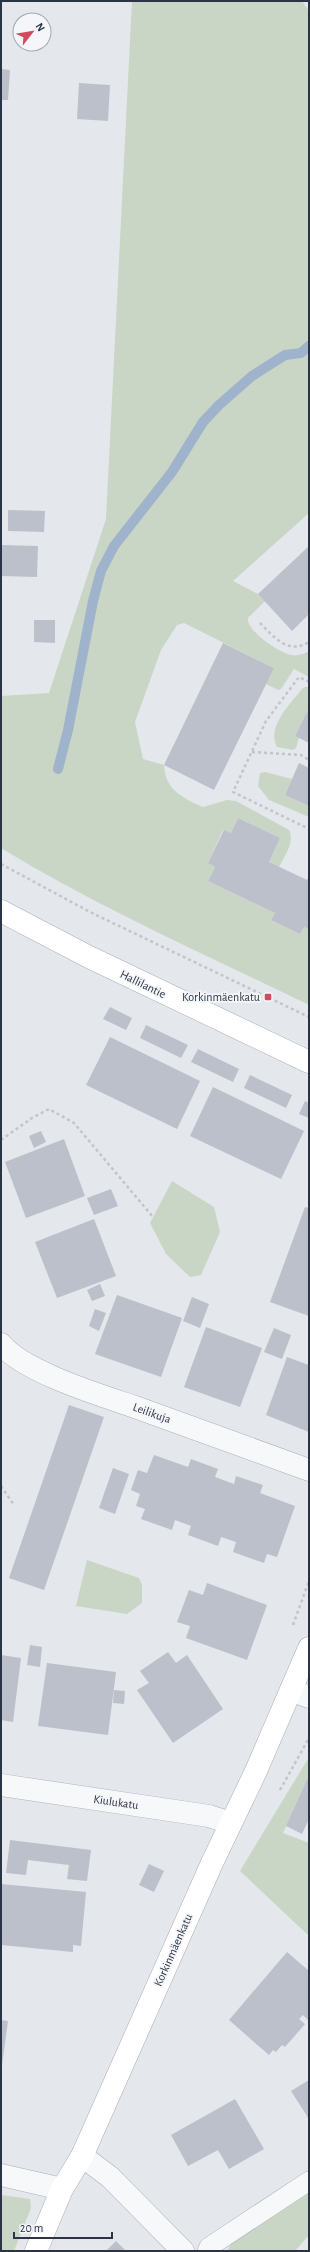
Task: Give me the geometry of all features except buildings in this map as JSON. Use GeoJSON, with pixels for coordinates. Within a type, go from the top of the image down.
{"type":"FeatureCollection","features":[{"type":"Feature","properties":{"kind":"street","name":"Hallilantie"},"geometry":{"type":"LineString","coordinates":[[1,911],[103,964],[309,1062]]}},
{"type":"Feature","properties":{"kind":"street","name":"Leilikuja"},"geometry":{"type":"LineString","coordinates":[[1,1344],[28,1364],[74,1386],[309,1470]]}},
{"type":"Feature","properties":{"kind":"street","name":"Korkinmäenkatu"},"geometry":{"type":"LineString","coordinates":[[36,2251],[62,2189],[82,2156],[230,1823],[256,1771],[300,1694],[309,1648]]}},
{"type":"Feature","properties":{"kind":"street","name":"Kiulukatu"},"geometry":{"type":"LineString","coordinates":[[1,1785],[209,1816],[230,1823]]}},
{"type":"Feature","properties":{"kind":"street"},"geometry":{"type":"LineString","coordinates":[[82,2156],[110,2177],[183,2251]]}},
{"type":"Feature","properties":{"kind":"street"},"geometry":{"type":"LineString","coordinates":[[1,2175],[62,2189]]}},
{"type":"Feature","properties":{"kind":"lane"},"geometry":{"type":"LineString","coordinates":[[207,2251],[309,2181]]}},
{"type":"Feature","properties":{"kind":"path"},"geometry":{"type":"LineString","coordinates":[[260,623],[285,646],[294,648],[309,642]]}},
{"type":"Feature","properties":{"kind":"path"},"geometry":{"type":"LineString","coordinates":[[309,682],[299,677],[266,721],[233,792],[309,829]]}},
{"type":"Feature","properties":{"kind":"path"},"geometry":{"type":"LineString","coordinates":[[252,752],[301,756],[309,760]]}},
{"type":"Feature","properties":{"kind":"path"},"geometry":{"type":"LineString","coordinates":[[1,864],[90,912],[309,1017]]}},
{"type":"Feature","properties":{"kind":"path"},"geometry":{"type":"LineString","coordinates":[[1,1140],[32,1118],[49,1109],[74,1123],[153,1217]]}},
{"type":"Feature","properties":{"kind":"path"},"geometry":{"type":"LineString","coordinates":[[1,1486],[14,1505]]}},
{"type":"Feature","properties":{"kind":"green space"},"geometry":{"type":"Polygon","coordinates":[[[132,1],[302,1],[309,11],[309,513],[233,581],[258,594],[265,601],[248,618],[249,623],[257,634],[276,648],[291,655],[304,654],[309,651],[309,677],[294,669],[281,689],[278,690],[266,684],[274,668],[184,623],[177,625],[161,650],[135,722],[143,759],[164,765],[165,774],[168,781],[176,792],[203,807],[227,800],[236,801],[289,830],[291,835],[290,844],[279,867],[269,862],[280,838],[238,818],[231,833],[223,830],[208,863],[215,867],[208,881],[275,913],[271,920],[300,934],[304,927],[309,929],[309,1005],[114,910],[38,870],[1,848],[1,696],[49,693],[106,519],[132,1]]]}},
{"type":"Feature","properties":{"kind":"green space"},"geometry":{"type":"Polygon","coordinates":[[[305,687],[309,687],[309,708],[295,736],[299,738],[296,748],[293,750],[277,747],[274,739],[277,724],[286,708],[305,687]]]}},
{"type":"Feature","properties":{"kind":"green space"},"geometry":{"type":"Polygon","coordinates":[[[265,772],[292,779],[285,795],[309,806],[309,817],[269,800],[258,786],[260,773],[265,772]]]}},
{"type":"Feature","properties":{"kind":"green space"},"geometry":{"type":"Polygon","coordinates":[[[172,1181],[214,1207],[220,1232],[201,1275],[190,1277],[166,1254],[150,1223],[172,1181]]]}},
{"type":"Feature","properties":{"kind":"green space"},"geometry":{"type":"Polygon","coordinates":[[[87,1560],[139,1578],[142,1585],[142,1603],[127,1614],[76,1606],[87,1560]]]}},
{"type":"Feature","properties":{"kind":"green space"},"geometry":{"type":"Polygon","coordinates":[[[309,1757],[309,1775],[283,1833],[309,1843],[309,1936],[240,1871],[309,1757]]]}},
{"type":"Feature","properties":{"kind":"green space"},"geometry":{"type":"Polygon","coordinates":[[[309,2193],[309,2235],[295,2251],[227,2251],[232,2243],[309,2193]]]}},
{"type":"Feature","properties":{"kind":"green space"},"geometry":{"type":"Polygon","coordinates":[[[1,2195],[30,2199],[31,2208],[14,2251],[1,2251],[1,2195]]]}},
{"type":"Feature","properties":{"kind":"waterway"},"geometry":{"type":"LineString","coordinates":[[58,769],[68,730],[93,601],[101,571],[114,546],[172,472],[203,422],[219,405],[252,376],[285,355],[301,353],[309,346]]}},
{"type":"Feature","properties":{"kind":"place","name":"Korkinmäenkatu"},"geometry":{"type":"Point","coordinates":[268,997]}}]}
